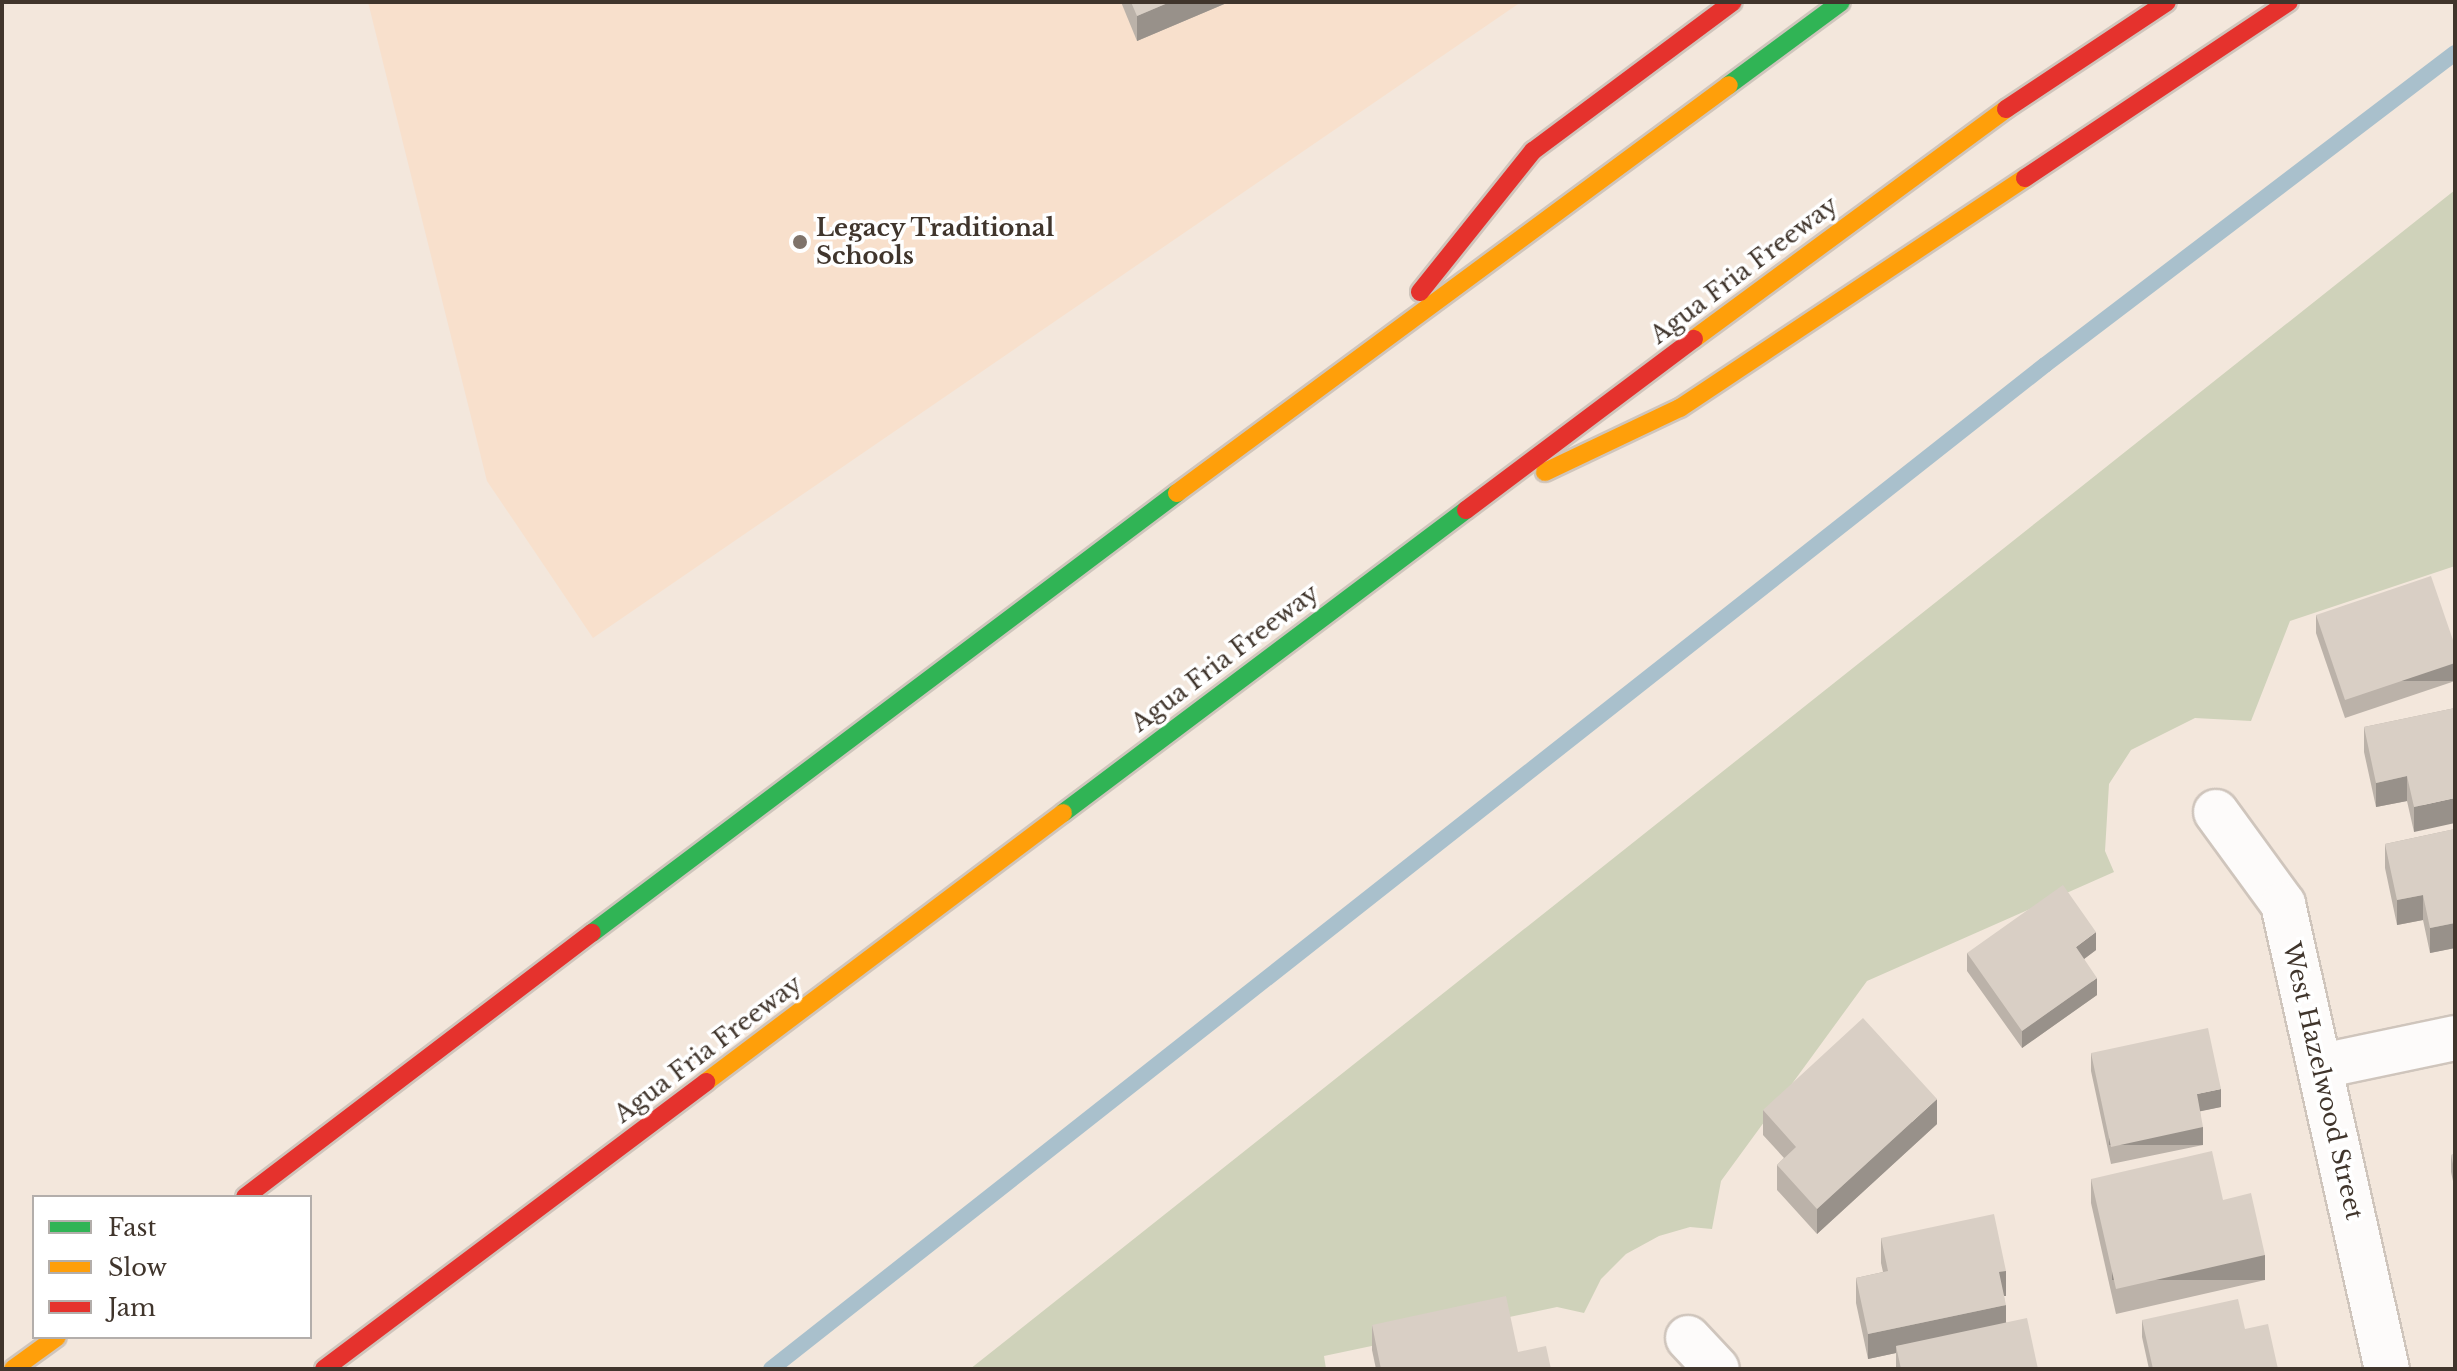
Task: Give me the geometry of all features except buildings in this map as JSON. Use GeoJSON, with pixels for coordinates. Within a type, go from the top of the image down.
{"type":"FeatureCollection","features":[{"type":"Feature","properties":{"kind":"highway"},"geometry":{"type":"LineString","coordinates":[[1384,338],[1533,151],[1733,2]]}},
{"type":"Feature","properties":{"kind":"highway"},"geometry":{"type":"LineString","coordinates":[[248,1195],[931,674],[1841,2]]}},
{"type":"Feature","properties":{"kind":"highway","name":"Agua Fria Freeway"},"geometry":{"type":"LineString","coordinates":[[324,1369],[1456,514],[1952,145],[2167,2]]}},
{"type":"Feature","properties":{"kind":"highway"},"geometry":{"type":"LineString","coordinates":[[1456,514],[1680,408],[2289,2]]}},
{"type":"Feature","properties":{"kind":"highway"},"geometry":{"type":"LineString","coordinates":[[13,1369],[54,1339]]}},
{"type":"Feature","properties":{"kind":"street","name":"West Hazelwood Street"},"geometry":{"type":"LineString","coordinates":[[2216,812],[2283,904],[2322,1066],[2387,1369]]}},
{"type":"Feature","properties":{"kind":"street"},"geometry":{"type":"LineString","coordinates":[[2322,1066],[2455,1038]]}},
{"type":"Feature","properties":{"kind":"street"},"geometry":{"type":"LineString","coordinates":[[1688,1338],[1717,1369]]}},
{"type":"Feature","properties":{"kind":"shaded area","name":"Legacy Traditional Schools"},"geometry":{"type":"Polygon","coordinates":[[[368,2],[1521,2],[593,638],[487,481],[368,2]]]}},
{"type":"Feature","properties":{"kind":"green space"},"geometry":{"type":"Polygon","coordinates":[[[2455,190],[2455,566],[2290,621],[2251,721],[2195,718],[2131,750],[2109,784],[2105,851],[2114,872],[1867,981],[1721,1181],[1712,1229],[1690,1227],[1659,1236],[1626,1254],[1601,1279],[1584,1313],[1557,1307],[1324,1356],[1326,1369],[970,1369],[2455,190]]]}},
{"type":"Feature","properties":{"kind":"waterway"},"geometry":{"type":"LineString","coordinates":[[771,1369],[2045,365],[2455,53]]}},
{"type":"Feature","properties":{"kind":"traffic: fast"},"geometry":{"type":"LineString","coordinates":[[1729,85],[1841,2]]}},
{"type":"Feature","properties":{"kind":"traffic: fast"},"geometry":{"type":"LineString","coordinates":[[592,933],[1177,493]]}},
{"type":"Feature","properties":{"kind":"traffic: fast"},"geometry":{"type":"LineString","coordinates":[[1063,813],[1466,510]]}},
{"type":"Feature","properties":{"kind":"traffic: slow"},"geometry":{"type":"LineString","coordinates":[[1177,493],[1729,85]]}},
{"type":"Feature","properties":{"kind":"traffic: slow"},"geometry":{"type":"LineString","coordinates":[[1694,339],[2006,109]]}},
{"type":"Feature","properties":{"kind":"traffic: slow"},"geometry":{"type":"LineString","coordinates":[[1545,472],[1680,408],[2025,178]]}},
{"type":"Feature","properties":{"kind":"traffic: slow"},"geometry":{"type":"LineString","coordinates":[[706,1082],[1063,813]]}},
{"type":"Feature","properties":{"kind":"traffic: slow"},"geometry":{"type":"LineString","coordinates":[[13,1369],[54,1339]]}},
{"type":"Feature","properties":{"kind":"traffic: jam"},"geometry":{"type":"LineString","coordinates":[[1420,292],[1533,151],[1733,2]]}},
{"type":"Feature","properties":{"kind":"traffic: jam"},"geometry":{"type":"LineString","coordinates":[[2006,109],[2167,2]]}},
{"type":"Feature","properties":{"kind":"traffic: jam"},"geometry":{"type":"LineString","coordinates":[[2025,178],[2289,2]]}},
{"type":"Feature","properties":{"kind":"traffic: jam"},"geometry":{"type":"LineString","coordinates":[[1466,510],[1694,339]]}},
{"type":"Feature","properties":{"kind":"traffic: jam"},"geometry":{"type":"LineString","coordinates":[[248,1195],[592,933]]}},
{"type":"Feature","properties":{"kind":"traffic: jam"},"geometry":{"type":"LineString","coordinates":[[324,1369],[706,1082]]}},
{"type":"Feature","properties":{"kind":"place","name":"Legacy Traditional Schools"},"geometry":{"type":"Point","coordinates":[800,242]}}]}
